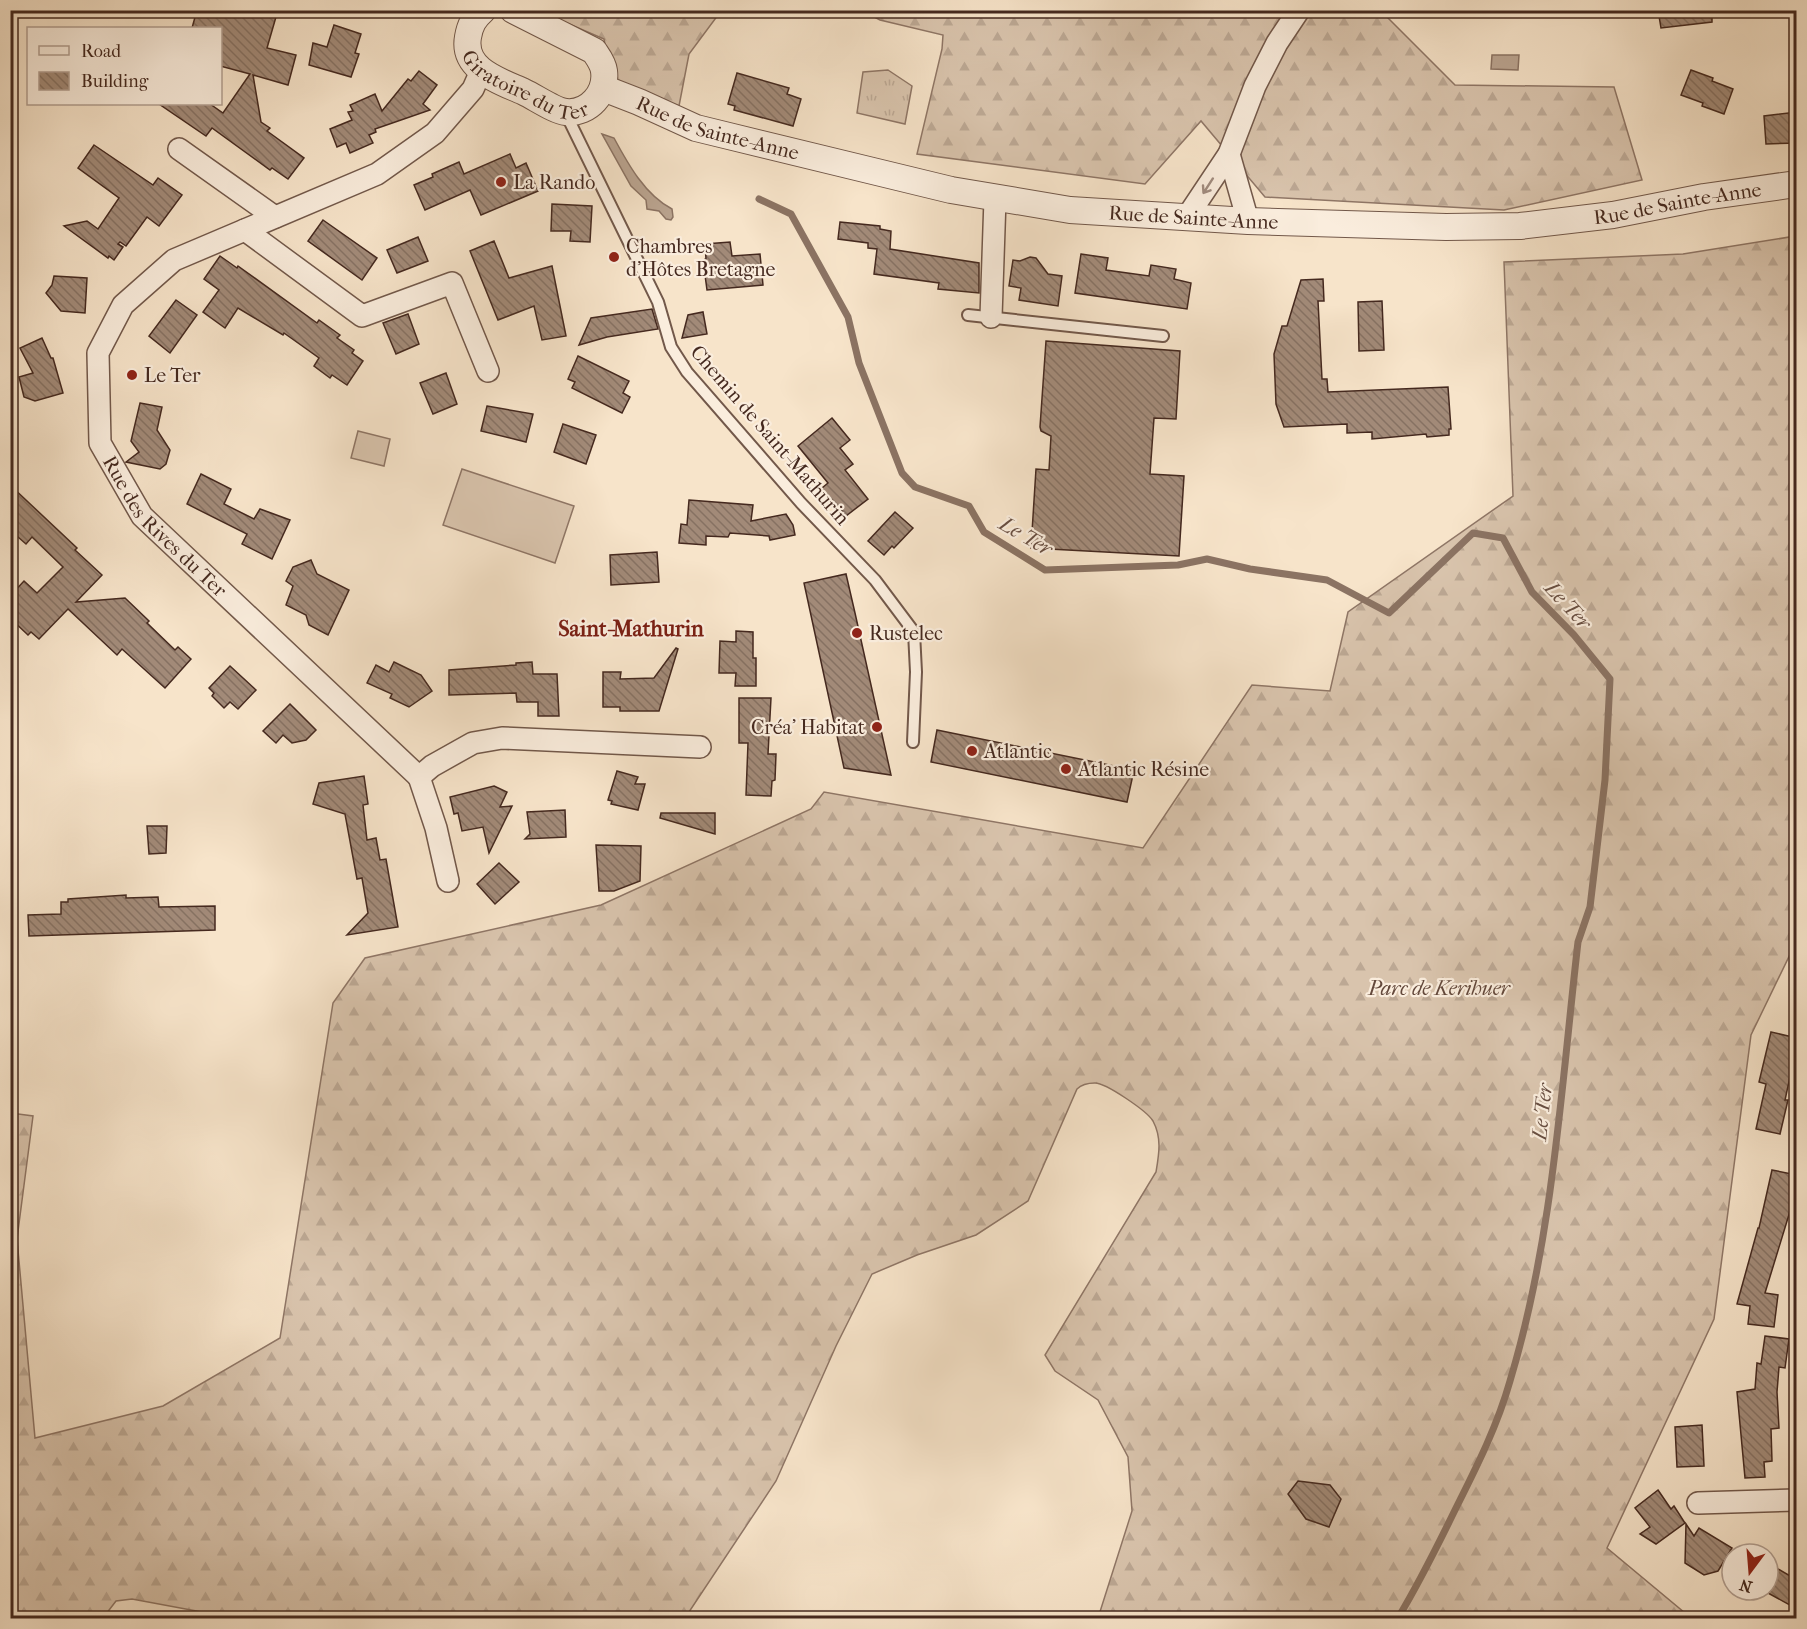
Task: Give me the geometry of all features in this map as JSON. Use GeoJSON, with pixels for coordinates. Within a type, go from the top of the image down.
{"type":"FeatureCollection","features":[{"type":"Feature","properties":{"kind":"street","name":"Giratoire du Ter"},"geometry":{"type":"LineString","coordinates":[[471,14],[466,46],[470,59],[481,71],[565,112],[581,110],[598,98],[603,88],[604,72],[594,51],[513,10]]}},
{"type":"Feature","properties":{"kind":"street"},"geometry":{"type":"LineString","coordinates":[[1187,217],[1228,154],[1254,86],[1277,43],[1299,10]]}},
{"type":"Feature","properties":{"kind":"street","name":"Rue des Rives du Ter"},"geometry":{"type":"LineString","coordinates":[[448,881],[436,828],[419,777],[142,516],[100,443],[98,353],[123,305],[174,260],[377,174],[435,134],[473,89],[481,71]]}},
{"type":"Feature","properties":{"kind":"street","name":"Rue de Sainte-Anne"},"geometry":{"type":"LineString","coordinates":[[603,88],[696,128],[912,181],[995,199],[1070,210],[1248,221],[1520,226],[1613,215],[1704,197],[1797,184]]}},
{"type":"Feature","properties":{"kind":"street"},"geometry":{"type":"LineString","coordinates":[[179,149],[275,217]]}},
{"type":"Feature","properties":{"kind":"street"},"geometry":{"type":"LineString","coordinates":[[1228,154],[1248,221]]}},
{"type":"Feature","properties":{"kind":"street"},"geometry":{"type":"LineString","coordinates":[[991,317],[995,199]]}},
{"type":"Feature","properties":{"kind":"street"},"geometry":{"type":"LineString","coordinates":[[245,230],[362,316],[452,283],[489,370]]}},
{"type":"Feature","properties":{"kind":"street"},"geometry":{"type":"LineString","coordinates":[[419,777],[432,766],[473,743],[502,738],[700,747]]}},
{"type":"Feature","properties":{"kind":"street"},"geometry":{"type":"LineString","coordinates":[[1698,1503],[1797,1500]]}},
{"type":"Feature","properties":{"kind":"lane","name":"Chemin de Saint-Mathurin"},"geometry":{"type":"LineString","coordinates":[[565,112],[658,302],[671,346],[687,372],[801,503],[875,580],[914,632],[916,672],[913,742]]}},
{"type":"Feature","properties":{"kind":"lane"},"geometry":{"type":"LineString","coordinates":[[968,315],[1163,336]]}},
{"type":"Feature","properties":{"kind":"green space"},"geometry":{"type":"Polygon","coordinates":[[[539,11],[721,11],[689,54],[679,106],[612,81],[604,39],[539,11]]]}},
{"type":"Feature","properties":{"kind":"green space"},"geometry":{"type":"Polygon","coordinates":[[[863,11],[1381,11],[1455,85],[1614,87],[1642,180],[1504,210],[1265,197],[1201,121],[1145,184],[917,154],[942,49],[943,35],[880,20],[863,11]]]}},
{"type":"Feature","properties":{"kind":"green space"},"geometry":{"type":"Polygon","coordinates":[[[888,70],[912,86],[905,124],[857,113],[863,72],[888,70]]]}},
{"type":"Feature","properties":{"kind":"green space","name":"Parc de Kerihuer"},"geometry":{"type":"Polygon","coordinates":[[[1796,236],[1796,942],[1751,1035],[1714,1319],[1607,1548],[1691,1618],[1098,1618],[1132,1511],[1128,1457],[1098,1400],[1055,1371],[1045,1355],[1156,1172],[1159,1146],[1156,1127],[1149,1116],[1117,1092],[1095,1083],[1085,1084],[1077,1089],[1028,1201],[976,1235],[917,1255],[872,1274],[836,1346],[776,1481],[685,1618],[234,1618],[132,1599],[116,1601],[103,1618],[11,1618],[11,1113],[33,1116],[17,1239],[35,1438],[163,1406],[280,1338],[333,1003],[365,958],[601,905],[811,809],[824,792],[1143,848],[1252,685],[1330,691],[1348,612],[1513,496],[1504,262],[1683,254],[1796,236]]]}},
{"type":"Feature","properties":{"kind":"green space"},"geometry":{"type":"Polygon","coordinates":[[[358,431],[390,439],[384,466],[351,458],[358,431]]]}},
{"type":"Feature","properties":{"kind":"green space"},"geometry":{"type":"Polygon","coordinates":[[[462,469],[574,506],[555,563],[443,525],[462,469]]]}},
{"type":"Feature","properties":{"kind":"shaded area"},"geometry":{"type":"Polygon","coordinates":[[[1492,55],[1519,55],[1518,70],[1491,69],[1492,55]]]}},
{"type":"Feature","properties":{"kind":"shaded area"},"geometry":{"type":"Polygon","coordinates":[[[602,134],[614,138],[645,187],[672,209],[671,220],[666,219],[659,211],[647,209],[646,200],[631,186],[602,134]]]}},
{"type":"Feature","properties":{"kind":"building"},"geometry":{"type":"Polygon","coordinates":[[[197,10],[278,10],[267,48],[296,55],[288,85],[253,75],[261,122],[270,128],[267,131],[304,158],[288,179],[272,168],[270,170],[212,128],[206,136],[160,105],[211,105],[223,113],[250,74],[222,67],[222,27],[192,27],[197,10]]]}},
{"type":"Feature","properties":{"kind":"building"},"geometry":{"type":"Polygon","coordinates":[[[1658,10],[1712,10],[1712,22],[1661,28],[1658,10]]]}},
{"type":"Feature","properties":{"kind":"building"},"geometry":{"type":"Polygon","coordinates":[[[334,25],[361,34],[355,53],[359,54],[351,77],[309,65],[313,43],[327,47],[334,25]]]}},
{"type":"Feature","properties":{"kind":"building"},"geometry":{"type":"Polygon","coordinates":[[[1691,70],[1733,89],[1724,114],[1681,95],[1691,70]]]}},
{"type":"Feature","properties":{"kind":"building"},"geometry":{"type":"Polygon","coordinates":[[[419,71],[437,85],[423,104],[430,110],[375,129],[376,132],[369,135],[373,143],[350,153],[346,143],[337,147],[330,129],[352,120],[348,112],[353,111],[350,105],[375,94],[382,111],[408,79],[411,81],[419,71]]]}},
{"type":"Feature","properties":{"kind":"building"},"geometry":{"type":"Polygon","coordinates":[[[737,73],[789,88],[787,94],[801,99],[793,126],[734,110],[735,106],[728,104],[737,73]]]}},
{"type":"Feature","properties":{"kind":"building"},"geometry":{"type":"Polygon","coordinates":[[[1797,112],[1797,143],[1766,144],[1764,116],[1797,112]]]}},
{"type":"Feature","properties":{"kind":"building"},"geometry":{"type":"Polygon","coordinates":[[[94,145],[153,185],[158,178],[182,195],[159,226],[147,217],[126,246],[120,242],[118,244],[123,247],[114,260],[64,226],[87,221],[98,229],[119,198],[78,168],[94,145]]]}},
{"type":"Feature","properties":{"kind":"building","name":"La Rando"},"geometry":{"type":"Polygon","coordinates":[[[510,154],[516,168],[526,163],[538,191],[481,215],[470,190],[425,210],[414,185],[459,162],[464,174],[510,154]]]}},
{"type":"Feature","properties":{"kind":"building"},"geometry":{"type":"Polygon","coordinates":[[[552,204],[592,206],[590,242],[570,241],[571,231],[551,231],[552,204]]]}},
{"type":"Feature","properties":{"kind":"building"},"geometry":{"type":"Polygon","coordinates":[[[323,220],[377,258],[362,280],[308,241],[323,220]]]}},
{"type":"Feature","properties":{"kind":"building"},"geometry":{"type":"Polygon","coordinates":[[[840,222],[880,226],[880,229],[891,231],[890,249],[979,263],[979,293],[938,289],[939,283],[874,274],[877,249],[868,248],[868,243],[838,239],[840,222]]]}},
{"type":"Feature","properties":{"kind":"building"},"geometry":{"type":"Polygon","coordinates":[[[418,237],[428,261],[397,273],[387,250],[418,237]]]}},
{"type":"Feature","properties":{"kind":"building"},"geometry":{"type":"Polygon","coordinates":[[[494,241],[509,278],[552,266],[566,336],[542,340],[534,306],[498,320],[470,251],[494,241]]]}},
{"type":"Feature","properties":{"kind":"building"},"geometry":{"type":"Polygon","coordinates":[[[730,242],[732,256],[760,254],[763,285],[707,290],[703,260],[706,259],[705,244],[730,242]]]}},
{"type":"Feature","properties":{"kind":"building"},"geometry":{"type":"Polygon","coordinates":[[[1081,254],[1108,258],[1106,270],[1149,276],[1151,265],[1176,269],[1174,279],[1191,283],[1187,309],[1075,293],[1081,254]]]}},
{"type":"Feature","properties":{"kind":"building"},"geometry":{"type":"Polygon","coordinates":[[[220,256],[237,268],[238,266],[317,323],[319,320],[340,335],[337,338],[354,350],[352,353],[363,361],[347,385],[332,375],[330,378],[314,366],[319,358],[284,333],[283,335],[238,308],[225,328],[203,312],[219,290],[204,279],[220,256]]]}},
{"type":"Feature","properties":{"kind":"building"},"geometry":{"type":"Polygon","coordinates":[[[1030,257],[1036,258],[1048,274],[1062,276],[1058,306],[1019,300],[1021,288],[1009,286],[1013,260],[1020,261],[1030,257]]]}},
{"type":"Feature","properties":{"kind":"building"},"geometry":{"type":"Polygon","coordinates":[[[54,276],[87,278],[85,313],[61,311],[46,293],[52,285],[54,276]]]}},
{"type":"Feature","properties":{"kind":"building"},"geometry":{"type":"Polygon","coordinates":[[[1323,279],[1324,301],[1318,301],[1322,379],[1327,379],[1328,392],[1448,387],[1451,429],[1449,429],[1449,435],[1427,437],[1426,434],[1372,439],[1372,432],[1347,433],[1347,424],[1284,427],[1276,404],[1274,354],[1282,326],[1287,326],[1301,280],[1323,279]]]}},
{"type":"Feature","properties":{"kind":"building"},"geometry":{"type":"Polygon","coordinates":[[[176,300],[197,315],[170,353],[149,336],[176,300]]]}},
{"type":"Feature","properties":{"kind":"building"},"geometry":{"type":"Polygon","coordinates":[[[1382,301],[1384,350],[1359,351],[1358,302],[1382,301]]]}},
{"type":"Feature","properties":{"kind":"building"},"geometry":{"type":"Polygon","coordinates":[[[652,309],[658,329],[607,337],[579,345],[591,318],[652,309]]]}},
{"type":"Feature","properties":{"kind":"building"},"geometry":{"type":"Polygon","coordinates":[[[703,312],[707,334],[682,338],[688,315],[703,312]]]}},
{"type":"Feature","properties":{"kind":"building"},"geometry":{"type":"Polygon","coordinates":[[[408,314],[419,344],[396,354],[383,323],[408,314]]]}},
{"type":"Feature","properties":{"kind":"building"},"geometry":{"type":"Polygon","coordinates":[[[42,338],[53,358],[63,393],[35,401],[24,397],[19,377],[33,373],[20,348],[42,338]]]}},
{"type":"Feature","properties":{"kind":"building"},"geometry":{"type":"Polygon","coordinates":[[[1046,341],[1180,351],[1176,419],[1154,418],[1150,474],[1184,476],[1179,556],[1031,548],[1036,469],[1049,470],[1051,436],[1041,431],[1040,427],[1046,341]]]}},
{"type":"Feature","properties":{"kind":"building"},"geometry":{"type":"Polygon","coordinates":[[[578,356],[629,381],[623,393],[630,397],[622,413],[572,388],[575,382],[568,379],[578,356]]]}},
{"type":"Feature","properties":{"kind":"building"},"geometry":{"type":"Polygon","coordinates":[[[446,373],[457,404],[433,414],[420,383],[446,373]]]}},
{"type":"Feature","properties":{"kind":"building"},"geometry":{"type":"Polygon","coordinates":[[[140,403],[162,407],[157,430],[170,450],[166,464],[160,469],[126,462],[139,452],[131,441],[140,403]]]}},
{"type":"Feature","properties":{"kind":"building"},"geometry":{"type":"Polygon","coordinates":[[[487,406],[533,414],[526,442],[481,431],[487,406]]]}},
{"type":"Feature","properties":{"kind":"building"},"geometry":{"type":"Polygon","coordinates":[[[832,418],[850,440],[840,448],[853,464],[845,470],[868,499],[846,516],[837,505],[833,508],[816,493],[828,483],[798,446],[832,418]]]}},
{"type":"Feature","properties":{"kind":"building"},"geometry":{"type":"Polygon","coordinates":[[[563,424],[596,435],[586,464],[554,452],[563,424]]]}},
{"type":"Feature","properties":{"kind":"building"},"geometry":{"type":"Polygon","coordinates":[[[201,474],[231,489],[224,504],[254,519],[260,509],[290,520],[272,559],[242,544],[247,534],[187,504],[201,474]]]}},
{"type":"Feature","properties":{"kind":"building"},"geometry":{"type":"Polygon","coordinates":[[[10,485],[77,548],[75,550],[102,575],[76,602],[125,598],[175,650],[178,647],[191,659],[165,688],[122,649],[117,655],[68,609],[39,639],[31,632],[28,635],[10,618],[10,596],[24,581],[37,593],[63,567],[32,537],[26,544],[10,530],[10,485]]]}},
{"type":"Feature","properties":{"kind":"building"},"geometry":{"type":"Polygon","coordinates":[[[689,500],[753,505],[751,521],[786,514],[793,525],[795,535],[770,540],[769,536],[730,533],[728,537],[706,536],[706,545],[679,543],[681,524],[687,525],[689,500]]]}},
{"type":"Feature","properties":{"kind":"building"},"geometry":{"type":"Polygon","coordinates":[[[895,512],[913,528],[884,555],[868,541],[895,512]]]}},
{"type":"Feature","properties":{"kind":"building"},"geometry":{"type":"Polygon","coordinates":[[[657,552],[659,582],[611,585],[610,555],[657,552]]]}},
{"type":"Feature","properties":{"kind":"building"},"geometry":{"type":"Polygon","coordinates":[[[311,560],[317,574],[349,590],[328,635],[309,625],[306,615],[286,605],[293,586],[286,581],[293,567],[311,560]]]}},
{"type":"Feature","properties":{"kind":"building"},"geometry":{"type":"Polygon","coordinates":[[[846,574],[891,775],[844,768],[804,583],[846,574]]]}},
{"type":"Feature","properties":{"kind":"building"},"geometry":{"type":"Polygon","coordinates":[[[736,631],[753,632],[756,686],[735,686],[736,673],[719,673],[720,641],[736,642],[736,631]]]}},
{"type":"Feature","properties":{"kind":"building"},"geometry":{"type":"Polygon","coordinates":[[[676,648],[678,649],[659,711],[620,711],[620,707],[603,707],[603,672],[621,672],[620,679],[654,678],[676,648]]]}},
{"type":"Feature","properties":{"kind":"building"},"geometry":{"type":"Polygon","coordinates":[[[394,662],[421,675],[432,691],[409,707],[390,698],[392,694],[367,683],[376,665],[389,672],[394,662]]]}},
{"type":"Feature","properties":{"kind":"building"},"geometry":{"type":"Polygon","coordinates":[[[532,662],[533,674],[557,674],[559,716],[538,716],[538,702],[517,702],[516,693],[449,695],[449,670],[532,662]]]}},
{"type":"Feature","properties":{"kind":"building"},"geometry":{"type":"Polygon","coordinates":[[[230,666],[256,690],[238,709],[230,702],[224,708],[212,696],[214,693],[209,688],[230,666]]]}},
{"type":"Feature","properties":{"kind":"building"},"geometry":{"type":"Polygon","coordinates":[[[739,698],[771,698],[768,754],[776,754],[775,780],[772,781],[771,796],[746,795],[748,743],[739,743],[739,698]]]}},
{"type":"Feature","properties":{"kind":"building"},"geometry":{"type":"Polygon","coordinates":[[[290,704],[316,730],[306,740],[292,743],[283,735],[276,743],[263,731],[290,704]]]}},
{"type":"Feature","properties":{"kind":"building"},"geometry":{"type":"Polygon","coordinates":[[[937,730],[1134,770],[1127,802],[931,762],[937,730]]]}},
{"type":"Feature","properties":{"kind":"building"},"geometry":{"type":"Polygon","coordinates":[[[617,771],[638,777],[635,784],[645,784],[638,810],[611,804],[612,801],[608,800],[617,771]]]}},
{"type":"Feature","properties":{"kind":"building"},"geometry":{"type":"Polygon","coordinates":[[[364,776],[368,804],[363,805],[367,840],[376,838],[380,860],[386,859],[398,927],[347,935],[368,913],[362,878],[357,879],[345,814],[313,804],[319,783],[364,776]]]}},
{"type":"Feature","properties":{"kind":"building"},"geometry":{"type":"Polygon","coordinates":[[[494,786],[507,792],[500,807],[512,806],[489,853],[483,827],[462,831],[458,813],[454,814],[450,797],[494,786]]]}},
{"type":"Feature","properties":{"kind":"building"},"geometry":{"type":"Polygon","coordinates":[[[565,810],[566,837],[525,839],[530,834],[527,812],[565,810]]]}},
{"type":"Feature","properties":{"kind":"building"},"geometry":{"type":"Polygon","coordinates":[[[661,813],[715,813],[715,834],[660,818],[661,813]]]}},
{"type":"Feature","properties":{"kind":"building"},"geometry":{"type":"Polygon","coordinates":[[[147,826],[167,826],[166,853],[149,854],[147,826]]]}},
{"type":"Feature","properties":{"kind":"building"},"geometry":{"type":"Polygon","coordinates":[[[596,845],[641,846],[640,881],[614,891],[599,891],[596,845]]]}},
{"type":"Feature","properties":{"kind":"building"},"geometry":{"type":"Polygon","coordinates":[[[499,863],[519,882],[495,904],[477,884],[499,863]]]}},
{"type":"Feature","properties":{"kind":"building"},"geometry":{"type":"Polygon","coordinates":[[[126,895],[126,898],[158,897],[159,907],[215,906],[215,930],[29,936],[28,915],[61,914],[61,902],[68,902],[68,899],[126,895]]]}},
{"type":"Feature","properties":{"kind":"building"},"geometry":{"type":"Polygon","coordinates":[[[1771,1032],[1797,1038],[1797,1064],[1793,1063],[1780,1134],[1756,1129],[1766,1084],[1759,1082],[1771,1032]]]}},
{"type":"Feature","properties":{"kind":"building"},"geometry":{"type":"Polygon","coordinates":[[[1772,1170],[1797,1175],[1791,1208],[1765,1293],[1778,1295],[1774,1327],[1748,1324],[1750,1306],[1737,1304],[1759,1228],[1772,1170]]]}},
{"type":"Feature","properties":{"kind":"building"},"geometry":{"type":"Polygon","coordinates":[[[1765,1336],[1789,1339],[1785,1368],[1779,1367],[1777,1392],[1779,1428],[1771,1429],[1772,1461],[1764,1462],[1765,1477],[1745,1478],[1737,1392],[1755,1389],[1757,1363],[1761,1364],[1765,1336]]]}},
{"type":"Feature","properties":{"kind":"building"},"geometry":{"type":"Polygon","coordinates":[[[1702,1425],[1704,1466],[1677,1467],[1675,1427],[1702,1425]]]}},
{"type":"Feature","properties":{"kind":"building"},"geometry":{"type":"Polygon","coordinates":[[[1298,1481],[1330,1485],[1341,1499],[1329,1527],[1306,1519],[1288,1494],[1298,1481]]]}},
{"type":"Feature","properties":{"kind":"building"},"geometry":{"type":"Polygon","coordinates":[[[1658,1490],[1671,1509],[1674,1506],[1685,1523],[1656,1544],[1640,1534],[1650,1527],[1635,1508],[1658,1490]]]}},
{"type":"Feature","properties":{"kind":"building"},"geometry":{"type":"Polygon","coordinates":[[[1686,1524],[1694,1536],[1699,1528],[1722,1542],[1720,1542],[1718,1571],[1704,1575],[1685,1563],[1686,1524]]]}},
{"type":"Feature","properties":{"kind":"building"},"geometry":{"type":"Polygon","coordinates":[[[1780,1570],[1797,1580],[1797,1609],[1780,1600],[1780,1570]]]}},
{"type":"Feature","properties":{"kind":"waterway","name":"Le Ter"},"geometry":{"type":"LineString","coordinates":[[759,199],[791,214],[848,317],[859,363],[902,473],[915,487],[969,506],[984,532],[1045,570],[1178,565],[1207,559],[1250,569],[1327,580],[1389,613],[1473,533],[1503,538],[1532,592],[1574,635],[1610,679],[1605,780],[1590,907],[1578,942],[1554,1163],[1525,1327],[1505,1398],[1486,1447],[1435,1551],[1398,1618]]}},
{"type":"Feature","properties":{"kind":"place","name":"La Rando"},"geometry":{"type":"Point","coordinates":[501,182]}},
{"type":"Feature","properties":{"kind":"place","name":"Chambres d'Hôtes Bretagne"},"geometry":{"type":"Point","coordinates":[614,257]}},
{"type":"Feature","properties":{"kind":"place","name":"Le Ter"},"geometry":{"type":"Point","coordinates":[132,375]}},
{"type":"Feature","properties":{"kind":"place","name":"Rustelec"},"geometry":{"type":"Point","coordinates":[857,633]}},
{"type":"Feature","properties":{"kind":"place","name":"Créa' Habitat"},"geometry":{"type":"Point","coordinates":[877,727]}},
{"type":"Feature","properties":{"kind":"place","name":"Atlantic"},"geometry":{"type":"Point","coordinates":[972,751]}},
{"type":"Feature","properties":{"kind":"place","name":"Atlantic Résine"},"geometry":{"type":"Point","coordinates":[1066,769]}},
{"type":"Feature","properties":{"kind":"district","name":"Saint-Mathurin"},"geometry":{"type":"Point","coordinates":[631,629]}}]}
